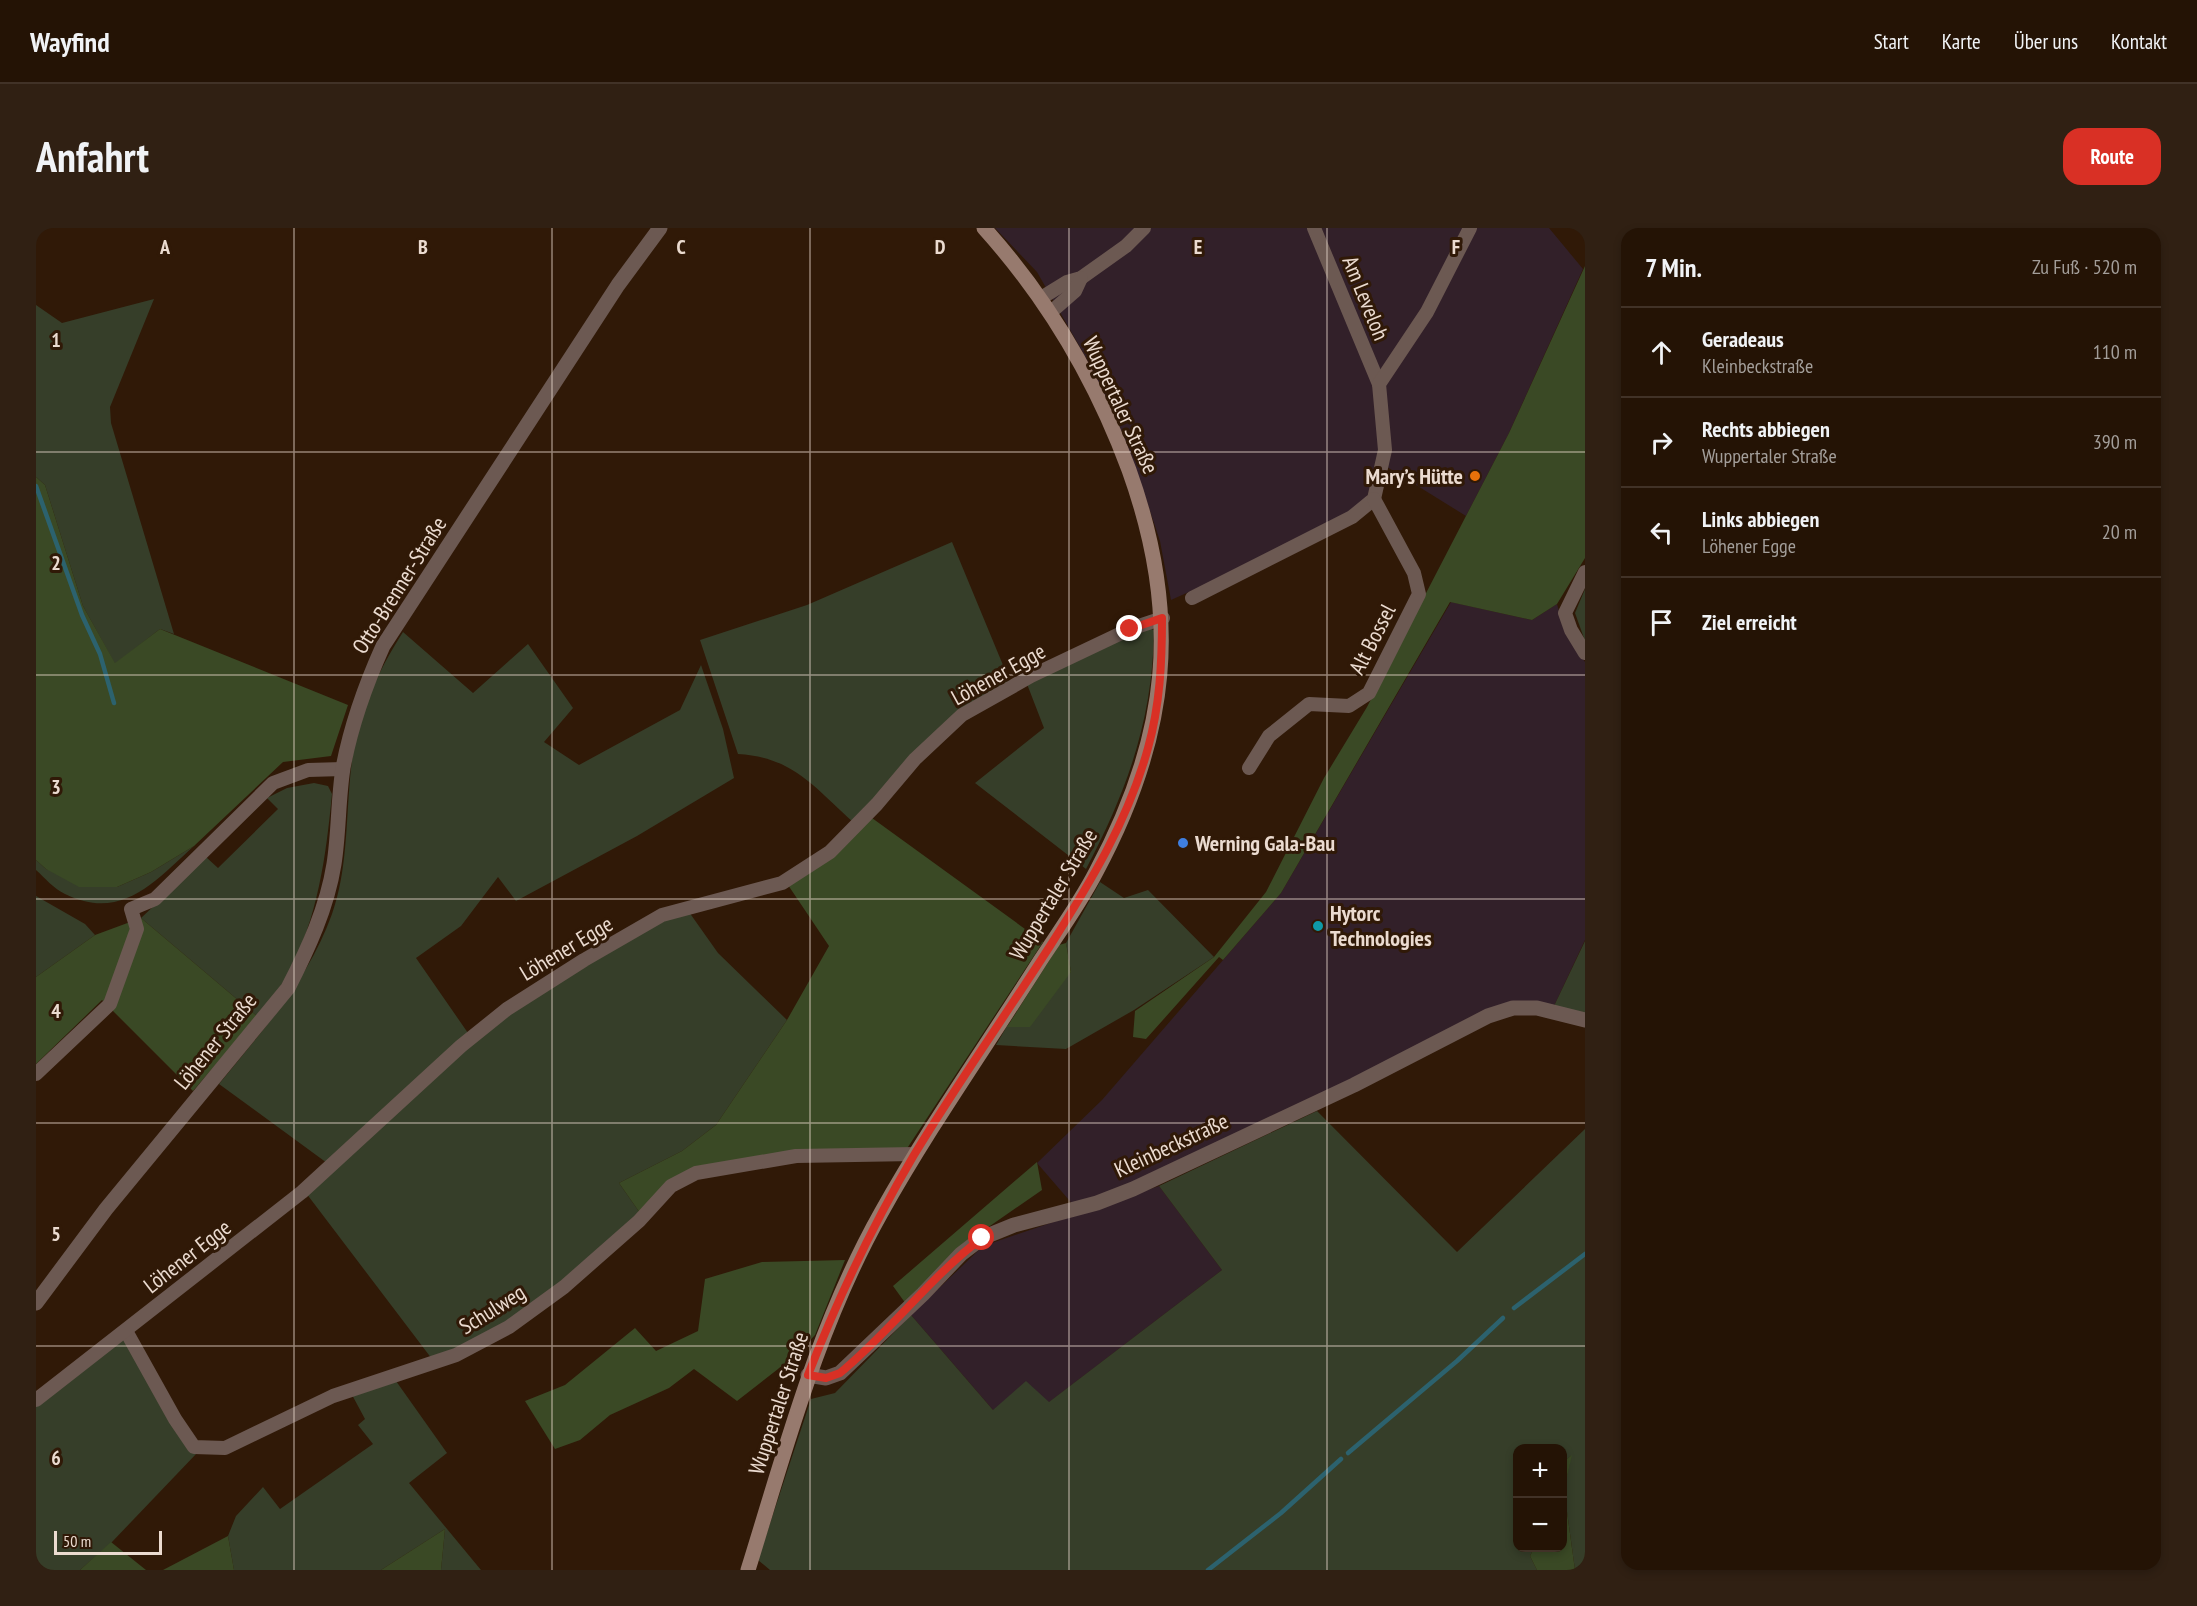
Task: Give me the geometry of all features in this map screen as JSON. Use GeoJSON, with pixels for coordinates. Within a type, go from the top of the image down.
{"type":"FeatureCollection","features":[{"type":"Feature","properties":{"kind":"main road","name":"Wuppertaler Straße"},"geometry":{"type":"LineString","coordinates":[[748,1570],[808,1375],[841,1291],[915,1154],[1095,876],[1124,818],[1149,747],[1158,698],[1162,618],[1151,545],[1136,489],[1119,443],[1089,380],[1051,312],[984,228]]}},
{"type":"Feature","properties":{"kind":"street","name":"Otto-Brenner-Straße"},"geometry":{"type":"LineString","coordinates":[[343,769],[364,689],[383,646],[618,285],[660,228]]}},
{"type":"Feature","properties":{"kind":"street"},"geometry":{"type":"LineString","coordinates":[[1041,298],[1067,282],[1081,278],[1126,246],[1144,228]]}},
{"type":"Feature","properties":{"kind":"street","name":"Am Leveloh"},"geometry":{"type":"LineString","coordinates":[[1314,228],[1378,384]]}},
{"type":"Feature","properties":{"kind":"street"},"geometry":{"type":"LineString","coordinates":[[1192,598],[1352,517],[1374,499],[1385,450],[1378,384],[1427,312],[1470,228]]}},
{"type":"Feature","properties":{"kind":"street"},"geometry":{"type":"LineString","coordinates":[[1051,312],[1075,291],[1081,278]]}},
{"type":"Feature","properties":{"kind":"street","name":"Alt Bossel"},"geometry":{"type":"LineString","coordinates":[[1249,768],[1269,736],[1309,704],[1350,706],[1369,693],[1419,594],[1414,573],[1374,499]]}},
{"type":"Feature","properties":{"kind":"street"},"geometry":{"type":"LineString","coordinates":[[1585,573],[1565,613],[1571,630],[1585,653]]}},
{"type":"Feature","properties":{"kind":"street","name":"Löhener Egge"},"geometry":{"type":"LineString","coordinates":[[36,1400],[302,1192],[461,1046],[507,1009],[584,960],[662,915],[782,883],[830,852],[877,804],[915,759],[962,715],[1031,676],[1130,629],[1162,618]]}},
{"type":"Feature","properties":{"kind":"street"},"geometry":{"type":"LineString","coordinates":[[36,1074],[110,1004],[137,928],[131,909],[155,899],[273,783],[308,770],[343,769]]}},
{"type":"Feature","properties":{"kind":"street","name":"Löhener Straße"},"geometry":{"type":"LineString","coordinates":[[36,1303],[106,1209],[288,988],[306,954],[326,899],[334,865],[343,769]]}},
{"type":"Feature","properties":{"kind":"street","name":"Kleinbeckstraße"},"geometry":{"type":"LineString","coordinates":[[808,1375],[826,1378],[840,1373],[923,1294],[961,1254],[982,1238],[1014,1225],[1097,1203],[1133,1189],[1354,1085],[1488,1016],[1513,1008],[1538,1008],[1585,1020]]}},
{"type":"Feature","properties":{"kind":"street","name":"Schulweg"},"geometry":{"type":"LineString","coordinates":[[126,1331],[175,1419],[194,1447],[225,1448],[333,1396],[456,1355],[509,1327],[564,1287],[639,1221],[671,1186],[696,1173],[796,1156],[915,1154]]}},
{"type":"Feature","properties":{"kind":"shaded area"},"geometry":{"type":"Polygon","coordinates":[[[995,228],[1549,228],[1583,269],[1509,433],[1466,516],[1379,462],[1367,497],[1355,509],[1271,555],[1171,600],[1160,541],[1122,432],[1089,363],[1037,272],[995,228]]]}},
{"type":"Feature","properties":{"kind":"shaded area"},"geometry":{"type":"Polygon","coordinates":[[[1451,602],[1532,620],[1557,604],[1565,631],[1585,662],[1585,940],[1554,1006],[1511,1002],[1353,1081],[1162,1170],[1075,1207],[1037,1163],[1102,1100],[1281,893],[1451,602]]]}},
{"type":"Feature","properties":{"kind":"shaded area"},"geometry":{"type":"Polygon","coordinates":[[[1159,1186],[1222,1270],[1048,1403],[993,1410],[911,1315],[983,1246],[1159,1186]]]}},
{"type":"Feature","properties":{"kind":"green space"},"geometry":{"type":"Polygon","coordinates":[[[1585,266],[1585,558],[1557,604],[1532,620],[1450,602],[1281,893],[1223,960],[1219,957],[1146,1039],[1133,1037],[1135,1011],[1214,957],[1266,892],[1324,778],[1367,707],[1509,433],[1585,266]]]}},
{"type":"Feature","properties":{"kind":"green space"},"geometry":{"type":"Polygon","coordinates":[[[154,299],[110,407],[111,423],[174,634],[160,629],[115,664],[83,606],[45,485],[36,477],[36,305],[62,323],[154,299]]]}},
{"type":"Feature","properties":{"kind":"green space"},"geometry":{"type":"Polygon","coordinates":[[[36,477],[45,485],[83,606],[115,663],[160,629],[348,705],[331,756],[283,762],[194,846],[151,872],[117,887],[79,887],[46,869],[36,860],[36,477]]]}},
{"type":"Feature","properties":{"kind":"green space"},"geometry":{"type":"Polygon","coordinates":[[[952,542],[1010,682],[977,703],[853,822],[802,776],[774,761],[738,754],[700,640],[807,605],[952,542]]]}},
{"type":"Feature","properties":{"kind":"green space"},"geometry":{"type":"Polygon","coordinates":[[[1585,589],[1585,641],[1575,613],[1585,589]]]}},
{"type":"Feature","properties":{"kind":"green space"},"geometry":{"type":"Polygon","coordinates":[[[1146,627],[1154,630],[1149,694],[1143,724],[1135,754],[1114,811],[1086,869],[975,783],[1044,728],[1027,684],[1146,627]]]}},
{"type":"Feature","properties":{"kind":"green space"},"geometry":{"type":"Polygon","coordinates":[[[403,632],[473,693],[528,644],[573,708],[544,742],[579,765],[680,710],[701,665],[723,729],[734,778],[637,836],[516,901],[498,877],[461,926],[416,958],[468,1033],[327,1163],[219,1084],[283,1004],[311,961],[332,914],[341,882],[352,759],[356,740],[367,702],[383,666],[403,632]]]}},
{"type":"Feature","properties":{"kind":"green space"},"geometry":{"type":"Polygon","coordinates":[[[314,783],[328,786],[332,794],[327,840],[314,909],[288,974],[257,1016],[141,918],[206,857],[218,868],[278,809],[267,798],[287,788],[314,783]]]}},
{"type":"Feature","properties":{"kind":"green space"},"geometry":{"type":"Polygon","coordinates":[[[872,818],[1043,942],[906,1150],[694,1170],[640,1213],[619,1183],[682,1151],[716,1125],[787,1020],[829,946],[788,885],[872,818]]]}},
{"type":"Feature","properties":{"kind":"green space"},"geometry":{"type":"Polygon","coordinates":[[[194,846],[151,884],[136,894],[104,903],[85,901],[65,894],[36,870],[36,860],[46,869],[117,887],[151,872],[194,846]]]}},
{"type":"Feature","properties":{"kind":"green space"},"geometry":{"type":"Polygon","coordinates":[[[1100,882],[1124,898],[1148,890],[1214,957],[1134,1010],[1066,1049],[996,1045],[1007,1026],[1071,972],[1066,943],[1100,882]]]}},
{"type":"Feature","properties":{"kind":"green space"},"geometry":{"type":"Polygon","coordinates":[[[36,896],[85,924],[95,935],[36,977],[36,896]]]}},
{"type":"Feature","properties":{"kind":"green space"},"geometry":{"type":"Polygon","coordinates":[[[689,912],[718,953],[787,1020],[716,1125],[682,1151],[619,1183],[640,1213],[616,1237],[508,1324],[432,1359],[306,1193],[500,1019],[661,919],[689,912]]]}},
{"type":"Feature","properties":{"kind":"green space"},"geometry":{"type":"Polygon","coordinates":[[[141,918],[257,1016],[193,1091],[102,1000],[36,1064],[36,977],[95,935],[141,918]]]}},
{"type":"Feature","properties":{"kind":"green space"},"geometry":{"type":"Polygon","coordinates":[[[1585,941],[1585,1015],[1554,1006],[1585,941]]]}},
{"type":"Feature","properties":{"kind":"green space"},"geometry":{"type":"Polygon","coordinates":[[[1066,943],[1071,972],[1030,1027],[1007,1027],[1059,945],[1066,943]]]}},
{"type":"Feature","properties":{"kind":"green space"},"geometry":{"type":"Polygon","coordinates":[[[1317,1111],[1457,1252],[1585,1129],[1585,1570],[1575,1570],[1567,1512],[1567,1475],[1571,1456],[1567,1459],[1567,1444],[1513,1444],[1513,1552],[1532,1552],[1530,1556],[1537,1570],[770,1570],[758,1560],[811,1399],[835,1393],[911,1315],[993,1410],[1026,1381],[1049,1402],[1222,1270],[1159,1186],[1317,1111]]]}},
{"type":"Feature","properties":{"kind":"green space"},"geometry":{"type":"Polygon","coordinates":[[[1037,1162],[1042,1190],[977,1235],[906,1304],[893,1286],[1037,1162]]]}},
{"type":"Feature","properties":{"kind":"green space"},"geometry":{"type":"Polygon","coordinates":[[[845,1260],[815,1335],[796,1355],[737,1401],[694,1369],[669,1388],[610,1415],[580,1440],[555,1449],[525,1401],[565,1385],[635,1328],[656,1351],[698,1331],[705,1279],[762,1262],[845,1260]]]}},
{"type":"Feature","properties":{"kind":"green space"},"geometry":{"type":"Polygon","coordinates":[[[125,1338],[197,1453],[111,1543],[80,1570],[36,1570],[36,1406],[125,1338]]]}},
{"type":"Feature","properties":{"kind":"green space"},"geometry":{"type":"Polygon","coordinates":[[[396,1381],[447,1453],[409,1483],[481,1570],[441,1570],[445,1529],[381,1570],[234,1570],[228,1536],[236,1516],[263,1487],[280,1509],[373,1444],[358,1425],[365,1419],[351,1393],[396,1381]]]}},
{"type":"Feature","properties":{"kind":"green space"},"geometry":{"type":"Polygon","coordinates":[[[1572,1455],[1567,1477],[1567,1459],[1572,1455]]]}},
{"type":"Feature","properties":{"kind":"green space"},"geometry":{"type":"Polygon","coordinates":[[[1567,1512],[1575,1570],[1537,1570],[1530,1556],[1532,1552],[1567,1552],[1567,1512]]]}},
{"type":"Feature","properties":{"kind":"green space"},"geometry":{"type":"Polygon","coordinates":[[[445,1529],[441,1570],[381,1570],[445,1529]]]}},
{"type":"Feature","properties":{"kind":"green space"},"geometry":{"type":"Polygon","coordinates":[[[228,1536],[234,1570],[163,1570],[228,1536]]]}},
{"type":"Feature","properties":{"kind":"green space"},"geometry":{"type":"Polygon","coordinates":[[[111,1542],[146,1570],[80,1570],[111,1542]]]}},
{"type":"Feature","properties":{"kind":"waterway"},"geometry":{"type":"LineString","coordinates":[[36,486],[82,615],[100,654],[114,703]]}},
{"type":"Feature","properties":{"kind":"waterway"},"geometry":{"type":"LineString","coordinates":[[1514,1308],[1585,1254]]}},
{"type":"Feature","properties":{"kind":"waterway"},"geometry":{"type":"LineString","coordinates":[[1348,1453],[1457,1361],[1503,1318]]}},
{"type":"Feature","properties":{"kind":"waterway"},"geometry":{"type":"LineString","coordinates":[[1208,1570],[1281,1513],[1341,1459]]}},
{"type":"Feature","properties":{"kind":"place","name":"Mary’s Hütte"},"geometry":{"type":"Point","coordinates":[1475,476]}},
{"type":"Feature","properties":{"kind":"place","name":"Werning Gala-Bau"},"geometry":{"type":"Point","coordinates":[1183,843]}},
{"type":"Feature","properties":{"kind":"place","name":"Hytorc Technologies"},"geometry":{"type":"Point","coordinates":[1318,926]}},
{"type":"Feature","properties":{"kind":"route"},"geometry":{"type":"LineString","coordinates":[[982,1238],[961,1254],[854,1362],[840,1373],[826,1378],[808,1375],[841,1291],[880,1215],[915,1154],[1095,876],[1124,818],[1149,747],[1158,698],[1162,658],[1162,618],[1130,629]]}}]}
